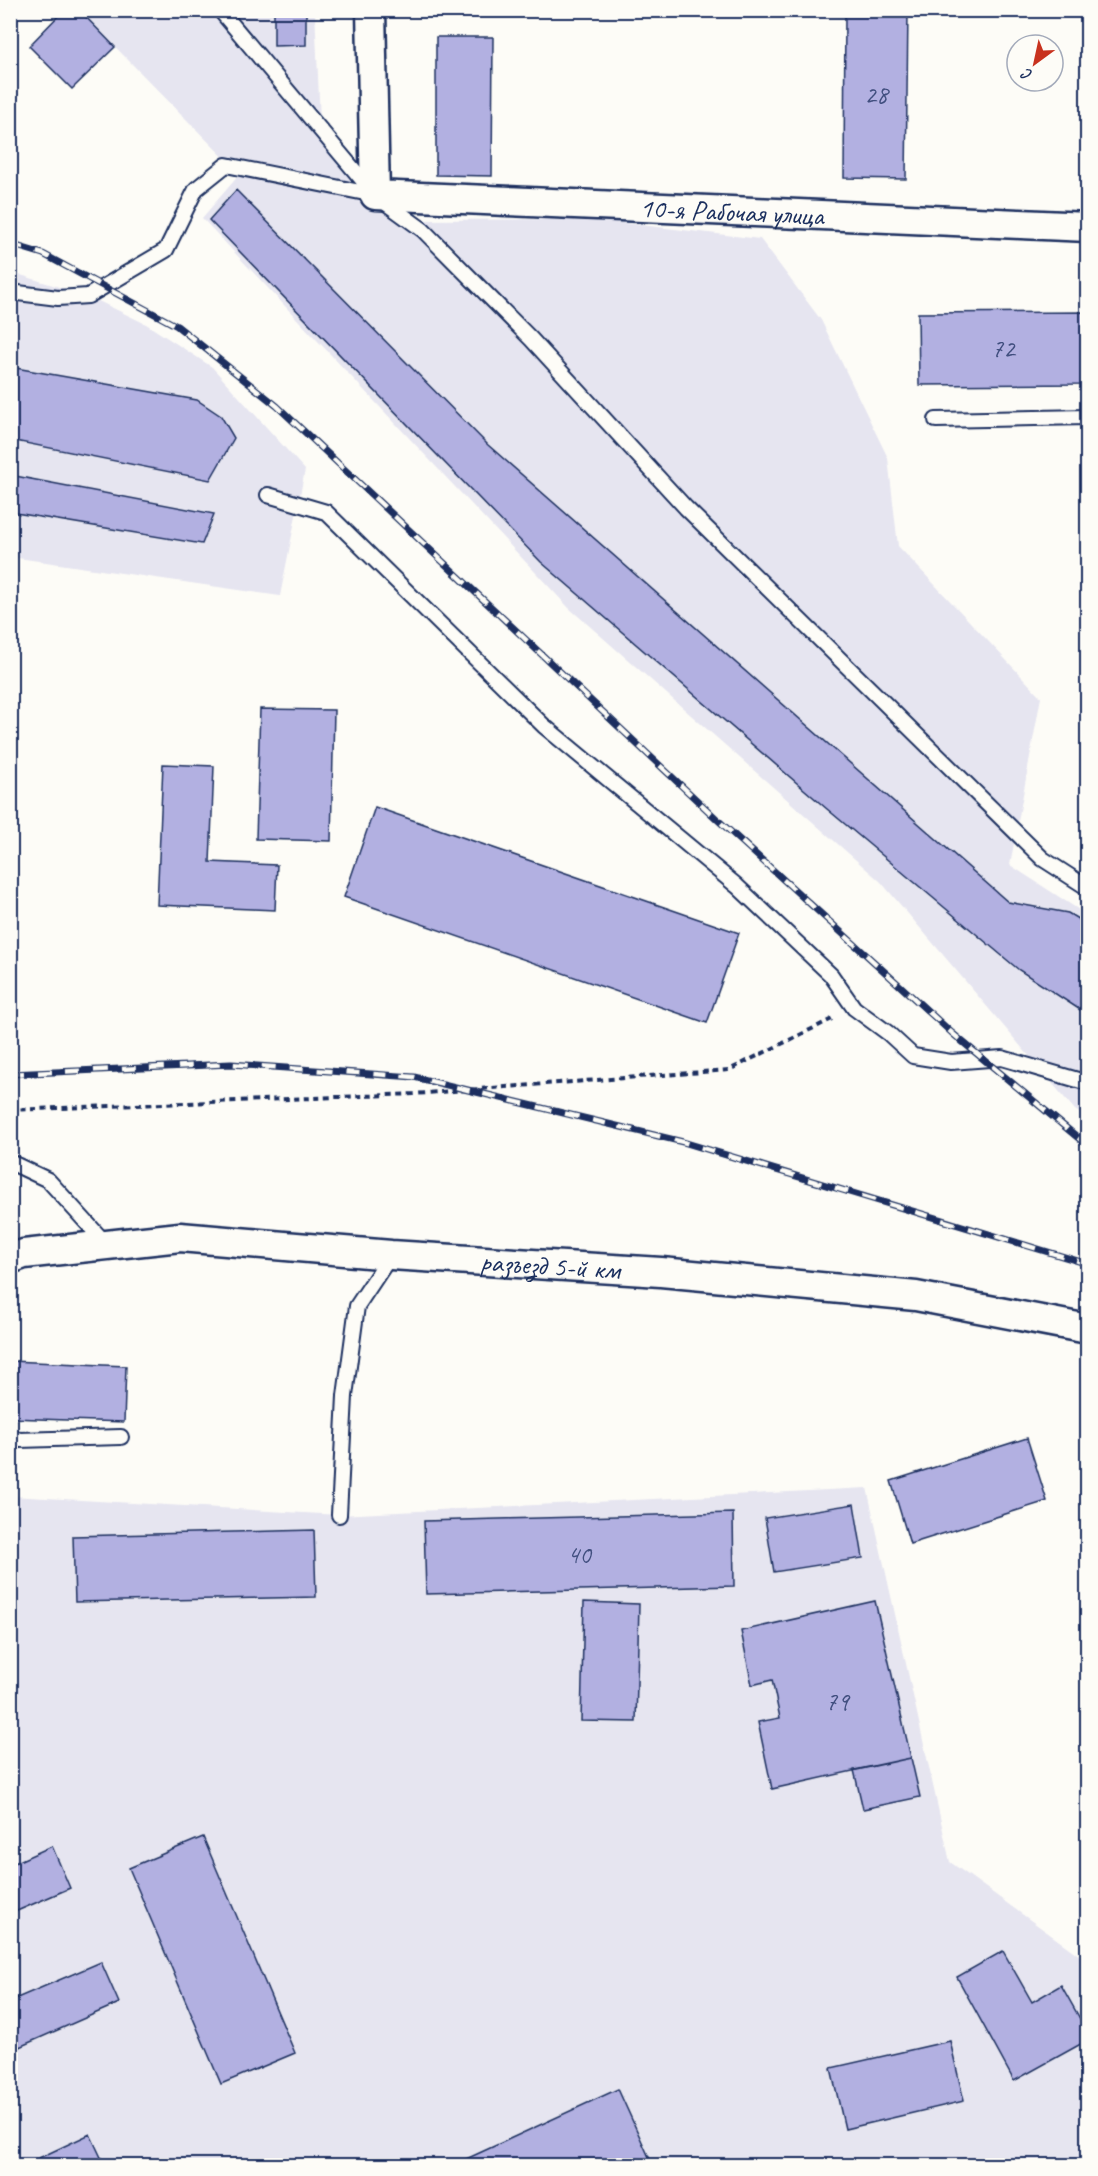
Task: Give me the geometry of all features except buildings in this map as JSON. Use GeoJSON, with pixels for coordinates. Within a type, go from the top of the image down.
{"type":"FeatureCollection","features":[{"type":"Feature","properties":{"kind":"street"},"geometry":{"type":"LineString","coordinates":[[371,10],[375,195]]}},
{"type":"Feature","properties":{"kind":"street","name":"10-я Рабочая улица"},"geometry":{"type":"LineString","coordinates":[[375,195],[1088,227]]}},
{"type":"Feature","properties":{"kind":"street","name":"разъезд 5-й км"},"geometry":{"type":"LineString","coordinates":[[10,1259],[24,1254],[180,1237],[391,1255],[661,1272],[916,1296],[1088,1329]]}},
{"type":"Feature","properties":{"kind":"lane"},"geometry":{"type":"LineString","coordinates":[[220,10],[375,195],[423,230],[531,339],[687,508],[1043,859],[1088,888]]}},
{"type":"Feature","properties":{"kind":"lane"},"geometry":{"type":"LineString","coordinates":[[10,292],[58,298],[88,296],[166,250],[196,189],[226,165],[375,195]]}},
{"type":"Feature","properties":{"kind":"lane"},"geometry":{"type":"LineString","coordinates":[[936,420],[1088,417]]}},
{"type":"Feature","properties":{"kind":"lane"},"geometry":{"type":"LineString","coordinates":[[268,495],[326,512],[332,517],[544,726],[737,886],[831,975],[855,1008],[914,1056],[951,1062],[1002,1058],[1088,1083]]}},
{"type":"Feature","properties":{"kind":"lane"},"geometry":{"type":"LineString","coordinates":[[10,1162],[48,1180],[107,1245]]}},
{"type":"Feature","properties":{"kind":"lane"},"geometry":{"type":"LineString","coordinates":[[339,1515],[345,1396],[357,1306],[391,1255]]}},
{"type":"Feature","properties":{"kind":"lane"},"geometry":{"type":"LineString","coordinates":[[10,1436],[19,1440],[122,1437]]}},
{"type":"Feature","properties":{"kind":"path"},"geometry":{"type":"LineString","coordinates":[[10,1110],[414,1094],[729,1070],[855,1008]]}},
{"type":"Feature","properties":{"kind":"shaded area"},"geometry":{"type":"Polygon","coordinates":[[[80,11],[315,11],[320,120],[406,220],[589,219],[760,239],[821,320],[888,458],[898,546],[1041,697],[1010,865],[1087,915],[1087,1118],[1075,1110],[881,882],[569,608],[202,218],[240,174],[80,11]]]}},
{"type":"Feature","properties":{"kind":"shaded area"},"geometry":{"type":"Polygon","coordinates":[[[11,272],[88,296],[146,324],[212,367],[305,470],[280,596],[11,557],[11,272]]]}},
{"type":"Feature","properties":{"kind":"shaded area"},"geometry":{"type":"Polygon","coordinates":[[[867,1488],[950,1862],[1087,1961],[1087,2165],[11,2165],[11,1496],[339,1515],[867,1488]]]}},
{"type":"Feature","properties":{"kind":"railway"},"geometry":{"type":"LineString","coordinates":[[10,244],[43,254],[177,326],[277,406],[719,821],[952,1033],[1088,1146]]}},
{"type":"Feature","properties":{"kind":"railway"},"geometry":{"type":"LineString","coordinates":[[10,1074],[231,1064],[414,1077],[683,1142],[1088,1264]]}}]}
